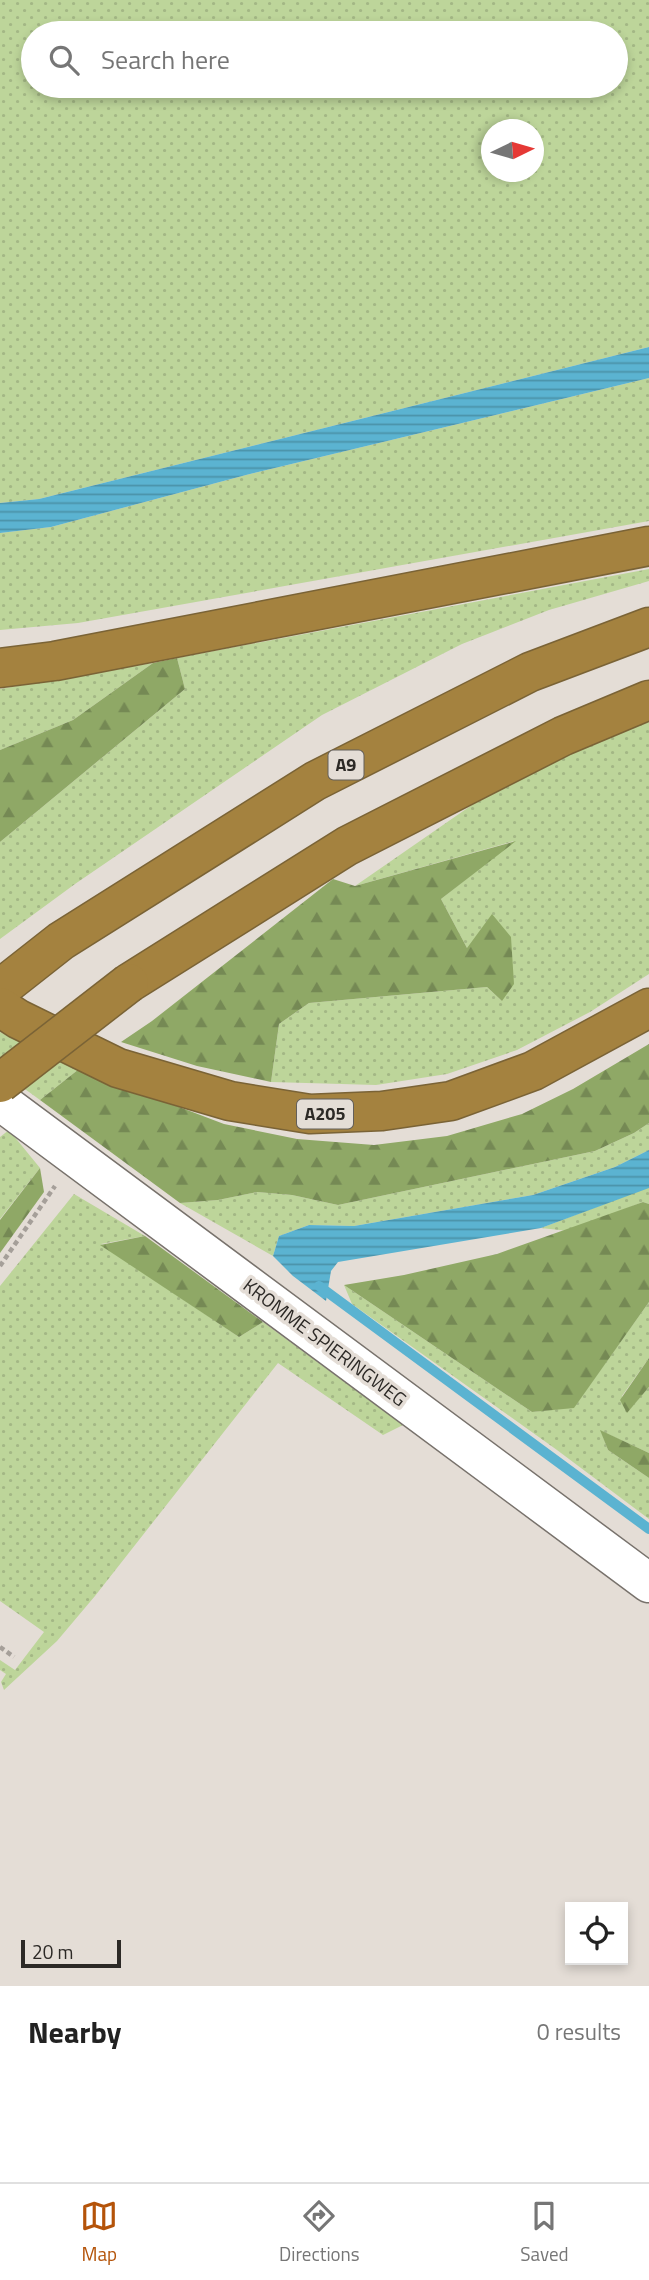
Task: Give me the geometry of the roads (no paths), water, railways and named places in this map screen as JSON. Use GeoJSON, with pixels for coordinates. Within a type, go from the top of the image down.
{"type":"FeatureCollection","features":[{"type":"Feature","properties":{"kind":"highway"},"geometry":{"type":"LineString","coordinates":[[0,668],[55,661],[649,546]]}},
{"type":"Feature","properties":{"kind":"highway","name":"A9"},"geometry":{"type":"LineString","coordinates":[[0,989],[61,941],[315,781],[530,672],[649,627]]}},
{"type":"Feature","properties":{"kind":"highway"},"geometry":{"type":"LineString","coordinates":[[0,1083],[129,983],[347,846],[563,736],[649,700]]}},
{"type":"Feature","properties":{"kind":"highway","name":"A205"},"geometry":{"type":"LineString","coordinates":[[0,1007],[18,1019],[118,1069],[230,1101],[310,1114],[382,1111],[451,1101],[533,1070],[649,1008]]}},
{"type":"Feature","properties":{"kind":"street","name":"KROMME SPIERINGWEG"},"geometry":{"type":"LineString","coordinates":[[0,1101],[649,1583]]}},
{"type":"Feature","properties":{"kind":"water"},"geometry":{"type":"Polygon","coordinates":[[[649,347],[649,378],[246,475],[51,527],[0,533],[0,503],[39,499],[649,347]]]}},
{"type":"Feature","properties":{"kind":"water"},"geometry":{"type":"Polygon","coordinates":[[[649,1150],[649,1188],[541,1228],[338,1262],[331,1271],[326,1301],[293,1276],[273,1256],[279,1236],[309,1225],[354,1226],[533,1195],[615,1167],[649,1150]]]}},
{"type":"Feature","properties":{"kind":"waterway"},"geometry":{"type":"LineString","coordinates":[[319,1286],[649,1529]]}}]}
